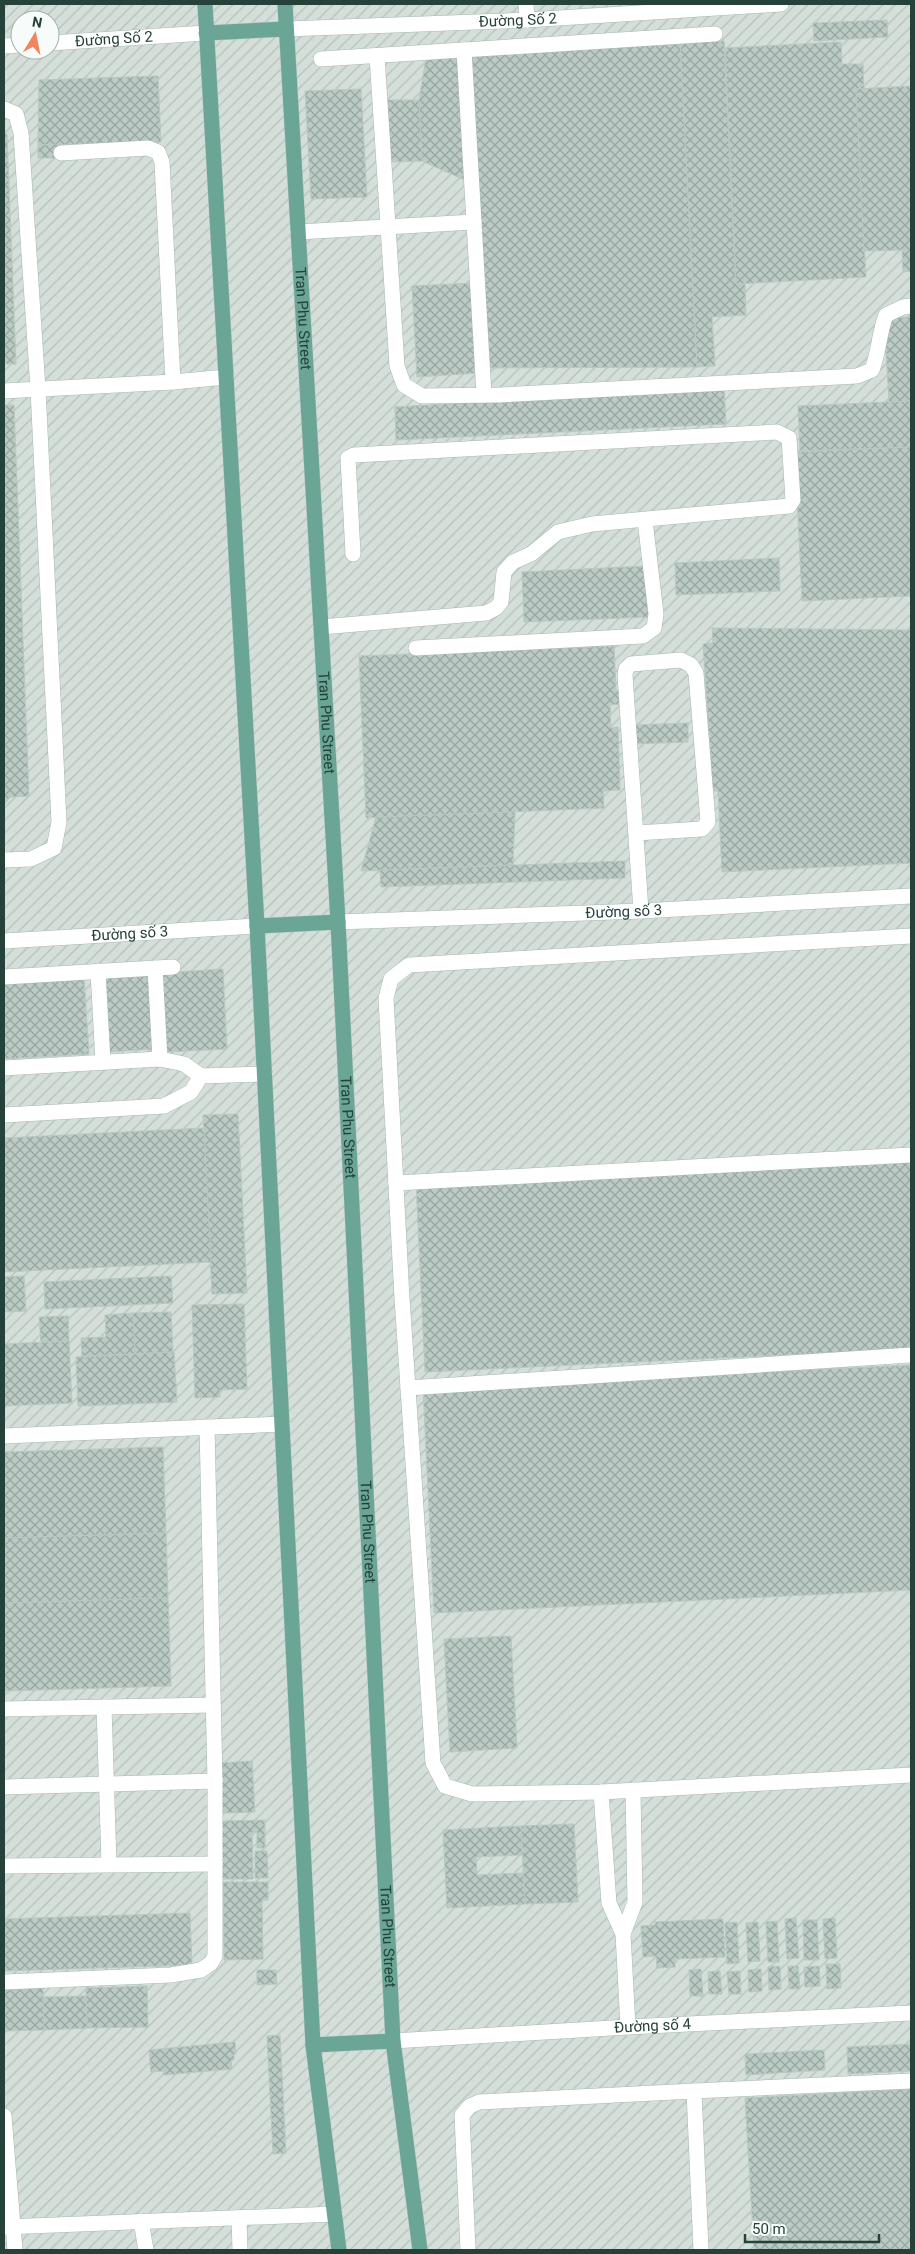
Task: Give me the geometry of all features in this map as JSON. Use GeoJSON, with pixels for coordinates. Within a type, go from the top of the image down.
{"type":"FeatureCollection","features":[{"type":"Feature","properties":{"kind":"main road"},"geometry":{"type":"LineString","coordinates":[[204,4],[258,926],[313,2045],[339,2250]]}},
{"type":"Feature","properties":{"kind":"main road","name":"Tran Phu Street"},"geometry":{"type":"LineString","coordinates":[[285,4],[338,922],[393,2041],[420,2250]]}},
{"type":"Feature","properties":{"kind":"main road"},"geometry":{"type":"LineString","coordinates":[[206,33],[286,29]]}},
{"type":"Feature","properties":{"kind":"main road"},"geometry":{"type":"LineString","coordinates":[[258,926],[338,922]]}},
{"type":"Feature","properties":{"kind":"main road"},"geometry":{"type":"LineString","coordinates":[[313,2045],[393,2041]]}},
{"type":"Feature","properties":{"kind":"street"},"geometry":{"type":"LineString","coordinates":[[526,4],[526,20]]}},
{"type":"Feature","properties":{"kind":"street","name":"Đường Số 2"},"geometry":{"type":"LineString","coordinates":[[286,29],[526,20],[781,4]]}},
{"type":"Feature","properties":{"kind":"street","name":"Đường Số 2"},"geometry":{"type":"LineString","coordinates":[[60,42],[206,33]]}},
{"type":"Feature","properties":{"kind":"street"},"geometry":{"type":"LineString","coordinates":[[321,59],[715,34]]}},
{"type":"Feature","properties":{"kind":"street"},"geometry":{"type":"LineString","coordinates":[[464,50],[484,395]]}},
{"type":"Feature","properties":{"kind":"street"},"geometry":{"type":"LineString","coordinates":[[376,56],[397,366],[404,385],[422,396],[484,395],[857,376],[872,370],[877,356],[880,328],[886,314],[911,306]]}},
{"type":"Feature","properties":{"kind":"street"},"geometry":{"type":"LineString","coordinates":[[4,109],[16,114],[21,133],[38,389],[59,822],[54,848],[31,859],[4,860]]}},
{"type":"Feature","properties":{"kind":"street"},"geometry":{"type":"LineString","coordinates":[[61,153],[148,148],[158,152],[162,162],[173,382]]}},
{"type":"Feature","properties":{"kind":"street"},"geometry":{"type":"LineString","coordinates":[[298,232],[474,222]]}},
{"type":"Feature","properties":{"kind":"street"},"geometry":{"type":"LineString","coordinates":[[4,391],[173,382],[226,377]]}},
{"type":"Feature","properties":{"kind":"street"},"geometry":{"type":"LineString","coordinates":[[321,627],[486,613],[496,608],[501,602],[504,572],[513,562],[531,554],[544,541],[558,532],[592,524],[789,506],[793,500],[789,438],[777,432],[354,455],[348,458],[353,554]]}},
{"type":"Feature","properties":{"kind":"street"},"geometry":{"type":"LineString","coordinates":[[416,648],[643,636],[654,628],[656,614],[645,520]]}},
{"type":"Feature","properties":{"kind":"street"},"geometry":{"type":"LineString","coordinates":[[636,833],[702,829],[708,822],[696,673],[691,664],[681,660],[631,664],[626,669],[625,675],[636,833],[642,911]]}},
{"type":"Feature","properties":{"kind":"street","name":"Đường số 3"},"geometry":{"type":"LineString","coordinates":[[338,922],[642,911],[911,896]]}},
{"type":"Feature","properties":{"kind":"street","name":"Đường số 3"},"geometry":{"type":"LineString","coordinates":[[4,941],[258,926]]}},
{"type":"Feature","properties":{"kind":"street"},"geometry":{"type":"LineString","coordinates":[[911,936],[409,965],[391,979],[386,998],[408,1388],[433,1763],[445,1786],[472,1794],[601,1792],[911,1775]]}},
{"type":"Feature","properties":{"kind":"street"},"geometry":{"type":"LineString","coordinates":[[4,977],[173,967]]}},
{"type":"Feature","properties":{"kind":"street"},"geometry":{"type":"LineString","coordinates":[[155,968],[160,1059]]}},
{"type":"Feature","properties":{"kind":"street"},"geometry":{"type":"LineString","coordinates":[[98,971],[103,1062]]}},
{"type":"Feature","properties":{"kind":"street"},"geometry":{"type":"LineString","coordinates":[[4,1068],[160,1059],[184,1064],[201,1076],[265,1074]]}},
{"type":"Feature","properties":{"kind":"street"},"geometry":{"type":"LineString","coordinates":[[4,1116],[164,1106],[191,1092],[201,1076]]}},
{"type":"Feature","properties":{"kind":"street"},"geometry":{"type":"LineString","coordinates":[[396,1183],[911,1155]]}},
{"type":"Feature","properties":{"kind":"street"},"geometry":{"type":"LineString","coordinates":[[408,1388],[911,1355]]}},
{"type":"Feature","properties":{"kind":"street"},"geometry":{"type":"LineString","coordinates":[[4,1436],[282,1424]]}},
{"type":"Feature","properties":{"kind":"street"},"geometry":{"type":"LineString","coordinates":[[4,1982],[171,1976],[201,1970],[211,1963],[215,1956],[215,1781],[207,1427]]}},
{"type":"Feature","properties":{"kind":"street"},"geometry":{"type":"LineString","coordinates":[[4,1709],[213,1705]]}},
{"type":"Feature","properties":{"kind":"street"},"geometry":{"type":"LineString","coordinates":[[104,1707],[109,1863]]}},
{"type":"Feature","properties":{"kind":"street"},"geometry":{"type":"LineString","coordinates":[[4,1787],[215,1781]]}},
{"type":"Feature","properties":{"kind":"street"},"geometry":{"type":"LineString","coordinates":[[628,2027],[624,1934],[635,1902],[634,1790]]}},
{"type":"Feature","properties":{"kind":"street"},"geometry":{"type":"LineString","coordinates":[[601,1792],[608,1903],[624,1934]]}},
{"type":"Feature","properties":{"kind":"street"},"geometry":{"type":"LineString","coordinates":[[4,1866],[109,1863],[215,1864]]}},
{"type":"Feature","properties":{"kind":"street","name":"Đường số 4"},"geometry":{"type":"LineString","coordinates":[[393,2041],[911,2013]]}},
{"type":"Feature","properties":{"kind":"street"},"geometry":{"type":"LineString","coordinates":[[468,2250],[462,2115],[470,2106],[480,2102],[911,2081]]}},
{"type":"Feature","properties":{"kind":"street"},"geometry":{"type":"LineString","coordinates":[[694,2091],[701,2250]]}},
{"type":"Feature","properties":{"kind":"street"},"geometry":{"type":"LineString","coordinates":[[4,2116],[9,2226],[15,2250]]}},
{"type":"Feature","properties":{"kind":"street"},"geometry":{"type":"LineString","coordinates":[[9,2226],[334,2214]]}},
{"type":"Feature","properties":{"kind":"street"},"geometry":{"type":"LineString","coordinates":[[239,2218],[240,2250]]}},
{"type":"Feature","properties":{"kind":"street"},"geometry":{"type":"LineString","coordinates":[[141,2221],[146,2250]]}},
{"type":"Feature","properties":{"kind":"shaded area"},"geometry":{"type":"Polygon","coordinates":[[[4,4],[911,4],[911,2250],[4,2250],[4,4]]]}},
{"type":"Feature","properties":{"kind":"building"},"geometry":{"type":"Polygon","coordinates":[[[887,20],[888,37],[814,41],[813,23],[887,20]]]}},
{"type":"Feature","properties":{"kind":"building"},"geometry":{"type":"Polygon","coordinates":[[[724,41],[736,284],[745,284],[746,315],[712,317],[715,366],[697,367],[680,44],[724,41]]]}},
{"type":"Feature","properties":{"kind":"building"},"geometry":{"type":"Polygon","coordinates":[[[841,42],[842,64],[863,64],[864,89],[856,89],[866,277],[736,284],[725,48],[841,42]]]}},
{"type":"Feature","properties":{"kind":"building"},"geometry":{"type":"Polygon","coordinates":[[[680,44],[697,367],[478,368],[468,54],[680,44]]]}},
{"type":"Feature","properties":{"kind":"building"},"geometry":{"type":"Polygon","coordinates":[[[460,56],[467,181],[422,161],[419,100],[426,58],[460,56]]]}},
{"type":"Feature","properties":{"kind":"building"},"geometry":{"type":"Polygon","coordinates":[[[158,76],[161,142],[38,145],[39,80],[158,76]]]}},
{"type":"Feature","properties":{"kind":"building"},"geometry":{"type":"Polygon","coordinates":[[[911,86],[911,271],[903,272],[902,250],[864,251],[856,89],[911,86]]]}},
{"type":"Feature","properties":{"kind":"building"},"geometry":{"type":"Polygon","coordinates":[[[361,89],[367,197],[311,199],[305,91],[361,89]]]}},
{"type":"Feature","properties":{"kind":"building"},"geometry":{"type":"Polygon","coordinates":[[[386,100],[419,100],[422,161],[389,162],[386,100]]]}},
{"type":"Feature","properties":{"kind":"building"},"geometry":{"type":"Polygon","coordinates":[[[4,134],[7,134],[16,364],[4,364],[4,134]]]}},
{"type":"Feature","properties":{"kind":"building"},"geometry":{"type":"Polygon","coordinates":[[[58,144],[58,158],[38,158],[38,145],[58,144]]]}},
{"type":"Feature","properties":{"kind":"building"},"geometry":{"type":"Polygon","coordinates":[[[473,283],[478,373],[417,377],[412,286],[473,283]]]}},
{"type":"Feature","properties":{"kind":"building"},"geometry":{"type":"Polygon","coordinates":[[[911,317],[911,401],[889,402],[884,318],[911,317]]]}},
{"type":"Feature","properties":{"kind":"building"},"geometry":{"type":"Polygon","coordinates":[[[724,387],[726,424],[396,440],[395,407],[724,387]]]}},
{"type":"Feature","properties":{"kind":"building"},"geometry":{"type":"Polygon","coordinates":[[[911,401],[911,447],[800,451],[798,406],[911,401]]]}},
{"type":"Feature","properties":{"kind":"building"},"geometry":{"type":"Polygon","coordinates":[[[4,405],[14,405],[29,796],[10,797],[4,805],[4,405]]]}},
{"type":"Feature","properties":{"kind":"building"},"geometry":{"type":"Polygon","coordinates":[[[911,447],[911,596],[802,601],[795,452],[911,447]]]}},
{"type":"Feature","properties":{"kind":"building"},"geometry":{"type":"Polygon","coordinates":[[[779,558],[780,591],[676,595],[675,563],[779,558]]]}},
{"type":"Feature","properties":{"kind":"building"},"geometry":{"type":"Polygon","coordinates":[[[646,566],[649,617],[524,622],[522,572],[646,566]]]}},
{"type":"Feature","properties":{"kind":"building"},"geometry":{"type":"Polygon","coordinates":[[[712,628],[911,630],[911,863],[722,872],[718,791],[713,791],[703,644],[713,643],[712,628]]]}},
{"type":"Feature","properties":{"kind":"building"},"geometry":{"type":"Polygon","coordinates":[[[614,646],[616,690],[622,690],[622,704],[610,705],[611,728],[618,727],[620,790],[603,791],[604,808],[366,818],[359,656],[614,646]]]}},
{"type":"Feature","properties":{"kind":"building"},"geometry":{"type":"Polygon","coordinates":[[[688,723],[688,742],[633,744],[632,725],[688,723]]]}},
{"type":"Feature","properties":{"kind":"building"},"geometry":{"type":"Polygon","coordinates":[[[515,812],[513,865],[361,871],[376,817],[515,812]]]}},
{"type":"Feature","properties":{"kind":"building"},"geometry":{"type":"Polygon","coordinates":[[[625,861],[625,878],[381,887],[380,870],[625,861]]]}},
{"type":"Feature","properties":{"kind":"building"},"geometry":{"type":"Polygon","coordinates":[[[223,969],[227,1049],[165,1052],[160,973],[223,969]]]}},
{"type":"Feature","properties":{"kind":"building"},"geometry":{"type":"Polygon","coordinates":[[[149,972],[154,1049],[107,1052],[102,975],[149,972]]]}},
{"type":"Feature","properties":{"kind":"building"},"geometry":{"type":"Polygon","coordinates":[[[84,977],[89,1054],[4,1059],[4,982],[84,977]]]}},
{"type":"Feature","properties":{"kind":"building"},"geometry":{"type":"Polygon","coordinates":[[[238,1114],[247,1293],[212,1294],[203,1115],[238,1114]]]}},
{"type":"Feature","properties":{"kind":"building"},"geometry":{"type":"Polygon","coordinates":[[[204,1128],[211,1262],[4,1272],[4,1138],[204,1128]]]}},
{"type":"Feature","properties":{"kind":"building"},"geometry":{"type":"Polygon","coordinates":[[[911,1159],[911,1349],[425,1372],[416,1183],[911,1159]]]}},
{"type":"Feature","properties":{"kind":"building"},"geometry":{"type":"Polygon","coordinates":[[[24,1276],[26,1311],[4,1312],[4,1277],[24,1276]]]}},
{"type":"Feature","properties":{"kind":"building"},"geometry":{"type":"Polygon","coordinates":[[[171,1276],[173,1303],[45,1309],[44,1282],[171,1276]]]}},
{"type":"Feature","properties":{"kind":"building"},"geometry":{"type":"Polygon","coordinates":[[[244,1304],[247,1389],[220,1390],[220,1397],[195,1398],[192,1305],[244,1304]]]}},
{"type":"Feature","properties":{"kind":"building"},"geometry":{"type":"Polygon","coordinates":[[[171,1312],[173,1352],[135,1354],[133,1313],[171,1312]]]}},
{"type":"Feature","properties":{"kind":"building"},"geometry":{"type":"Polygon","coordinates":[[[133,1313],[135,1354],[82,1356],[81,1338],[106,1337],[105,1315],[133,1313]]]}},
{"type":"Feature","properties":{"kind":"building"},"geometry":{"type":"Polygon","coordinates":[[[68,1316],[69,1341],[41,1342],[39,1317],[68,1316]]]}},
{"type":"Feature","properties":{"kind":"building"},"geometry":{"type":"Polygon","coordinates":[[[69,1341],[72,1403],[4,1406],[4,1344],[69,1341]]]}},
{"type":"Feature","properties":{"kind":"building"},"geometry":{"type":"Polygon","coordinates":[[[174,1352],[177,1402],[78,1406],[76,1357],[174,1352]]]}},
{"type":"Feature","properties":{"kind":"building"},"geometry":{"type":"Polygon","coordinates":[[[911,1365],[911,1590],[434,1613],[423,1388],[911,1365]]]}},
{"type":"Feature","properties":{"kind":"building"},"geometry":{"type":"Polygon","coordinates":[[[163,1447],[166,1533],[4,1538],[4,1452],[163,1447]]]}},
{"type":"Feature","properties":{"kind":"building"},"geometry":{"type":"Polygon","coordinates":[[[166,1533],[168,1598],[4,1603],[4,1538],[166,1533]]]}},
{"type":"Feature","properties":{"kind":"building"},"geometry":{"type":"Polygon","coordinates":[[[168,1598],[171,1686],[4,1691],[4,1603],[168,1598]]]}},
{"type":"Feature","properties":{"kind":"building"},"geometry":{"type":"Polygon","coordinates":[[[511,1636],[517,1748],[450,1752],[444,1639],[511,1636]]]}},
{"type":"Feature","properties":{"kind":"building"},"geometry":{"type":"Polygon","coordinates":[[[252,1761],[255,1812],[223,1813],[220,1763],[252,1761]]]}},
{"type":"Feature","properties":{"kind":"building"},"geometry":{"type":"Polygon","coordinates":[[[265,1820],[265,1848],[257,1848],[257,1832],[252,1832],[253,1879],[222,1879],[221,1821],[265,1820]]]}},
{"type":"Feature","properties":{"kind":"building"},"geometry":{"type":"Polygon","coordinates":[[[574,1824],[578,1902],[525,1904],[521,1826],[574,1824]]]}},
{"type":"Feature","properties":{"kind":"building"},"geometry":{"type":"Polygon","coordinates":[[[521,1826],[522,1855],[476,1857],[477,1875],[523,1873],[525,1904],[447,1908],[443,1830],[521,1826]]]}},
{"type":"Feature","properties":{"kind":"building"},"geometry":{"type":"Polygon","coordinates":[[[255,1851],[267,1851],[268,1878],[255,1878],[255,1851]]]}},
{"type":"Feature","properties":{"kind":"building"},"geometry":{"type":"Polygon","coordinates":[[[223,1882],[268,1882],[268,1900],[262,1900],[263,1959],[224,1960],[223,1882]]]}},
{"type":"Feature","properties":{"kind":"building"},"geometry":{"type":"Polygon","coordinates":[[[190,1913],[192,1965],[4,1971],[4,1919],[190,1913]]]}},
{"type":"Feature","properties":{"kind":"building"},"geometry":{"type":"Polygon","coordinates":[[[796,1918],[799,1958],[787,1959],[785,1919],[796,1918]]]}},
{"type":"Feature","properties":{"kind":"building"},"geometry":{"type":"Polygon","coordinates":[[[835,1918],[837,1958],[825,1959],[823,1919],[835,1918]]]}},
{"type":"Feature","properties":{"kind":"building"},"geometry":{"type":"Polygon","coordinates":[[[723,1919],[725,1957],[675,1959],[675,1967],[657,1968],[656,1956],[643,1957],[641,1926],[655,1925],[655,1922],[723,1919]]]}},
{"type":"Feature","properties":{"kind":"building"},"geometry":{"type":"Polygon","coordinates":[[[803,1920],[817,1920],[819,1960],[804,1960],[803,1920]]]}},
{"type":"Feature","properties":{"kind":"building"},"geometry":{"type":"Polygon","coordinates":[[[777,1921],[779,1962],[768,1962],[766,1922],[777,1921]]]}},
{"type":"Feature","properties":{"kind":"building"},"geometry":{"type":"Polygon","coordinates":[[[737,1922],[739,1963],[727,1964],[725,1923],[737,1922]]]}},
{"type":"Feature","properties":{"kind":"building"},"geometry":{"type":"Polygon","coordinates":[[[758,1922],[760,1961],[748,1962],[746,1923],[758,1922]]]}},
{"type":"Feature","properties":{"kind":"building"},"geometry":{"type":"Polygon","coordinates":[[[826,1964],[840,1964],[841,1988],[827,1989],[826,1964]]]}},
{"type":"Feature","properties":{"kind":"building"},"geometry":{"type":"Polygon","coordinates":[[[780,1966],[781,1989],[769,1990],[768,1967],[780,1966]]]}},
{"type":"Feature","properties":{"kind":"building"},"geometry":{"type":"Polygon","coordinates":[[[788,1966],[798,1966],[800,1989],[789,1989],[788,1966]]]}},
{"type":"Feature","properties":{"kind":"building"},"geometry":{"type":"Polygon","coordinates":[[[819,1966],[820,1986],[805,1987],[804,1967],[819,1966]]]}},
{"type":"Feature","properties":{"kind":"building"},"geometry":{"type":"Polygon","coordinates":[[[701,1969],[703,1996],[690,1996],[689,1970],[701,1969]]]}},
{"type":"Feature","properties":{"kind":"building"},"geometry":{"type":"Polygon","coordinates":[[[761,1969],[762,1991],[749,1992],[748,1970],[761,1969]]]}},
{"type":"Feature","properties":{"kind":"building"},"geometry":{"type":"Polygon","coordinates":[[[257,1970],[276,1970],[277,1984],[257,1985],[257,1970]]]}},
{"type":"Feature","properties":{"kind":"building"},"geometry":{"type":"Polygon","coordinates":[[[720,1971],[722,1994],[709,1994],[708,1972],[720,1971]]]}},
{"type":"Feature","properties":{"kind":"building"},"geometry":{"type":"Polygon","coordinates":[[[740,1971],[741,1994],[729,1994],[727,1972],[740,1971]]]}},
{"type":"Feature","properties":{"kind":"building"},"geometry":{"type":"Polygon","coordinates":[[[147,1986],[148,2027],[87,2028],[86,1988],[147,1986]]]}},
{"type":"Feature","properties":{"kind":"building"},"geometry":{"type":"Polygon","coordinates":[[[43,1988],[44,2030],[4,2031],[4,1990],[43,1988]]]}},
{"type":"Feature","properties":{"kind":"building"},"geometry":{"type":"Polygon","coordinates":[[[86,1996],[87,2028],[44,2030],[43,1997],[86,1996]]]}},
{"type":"Feature","properties":{"kind":"building"},"geometry":{"type":"Polygon","coordinates":[[[280,2035],[286,2153],[273,2154],[267,2036],[280,2035]]]}},
{"type":"Feature","properties":{"kind":"building"},"geometry":{"type":"Polygon","coordinates":[[[235,2042],[236,2054],[234,2054],[234,2060],[231,2060],[232,2069],[164,2075],[163,2071],[151,2072],[149,2050],[235,2042]]]}},
{"type":"Feature","properties":{"kind":"building"},"geometry":{"type":"Polygon","coordinates":[[[911,2044],[911,2071],[848,2074],[847,2047],[911,2044]]]}},
{"type":"Feature","properties":{"kind":"building"},"geometry":{"type":"Polygon","coordinates":[[[824,2050],[825,2070],[746,2075],[745,2054],[824,2050]]]}},
{"type":"Feature","properties":{"kind":"building"},"geometry":{"type":"Polygon","coordinates":[[[911,2089],[911,2250],[754,2250],[745,2098],[911,2089]]]}}]}
